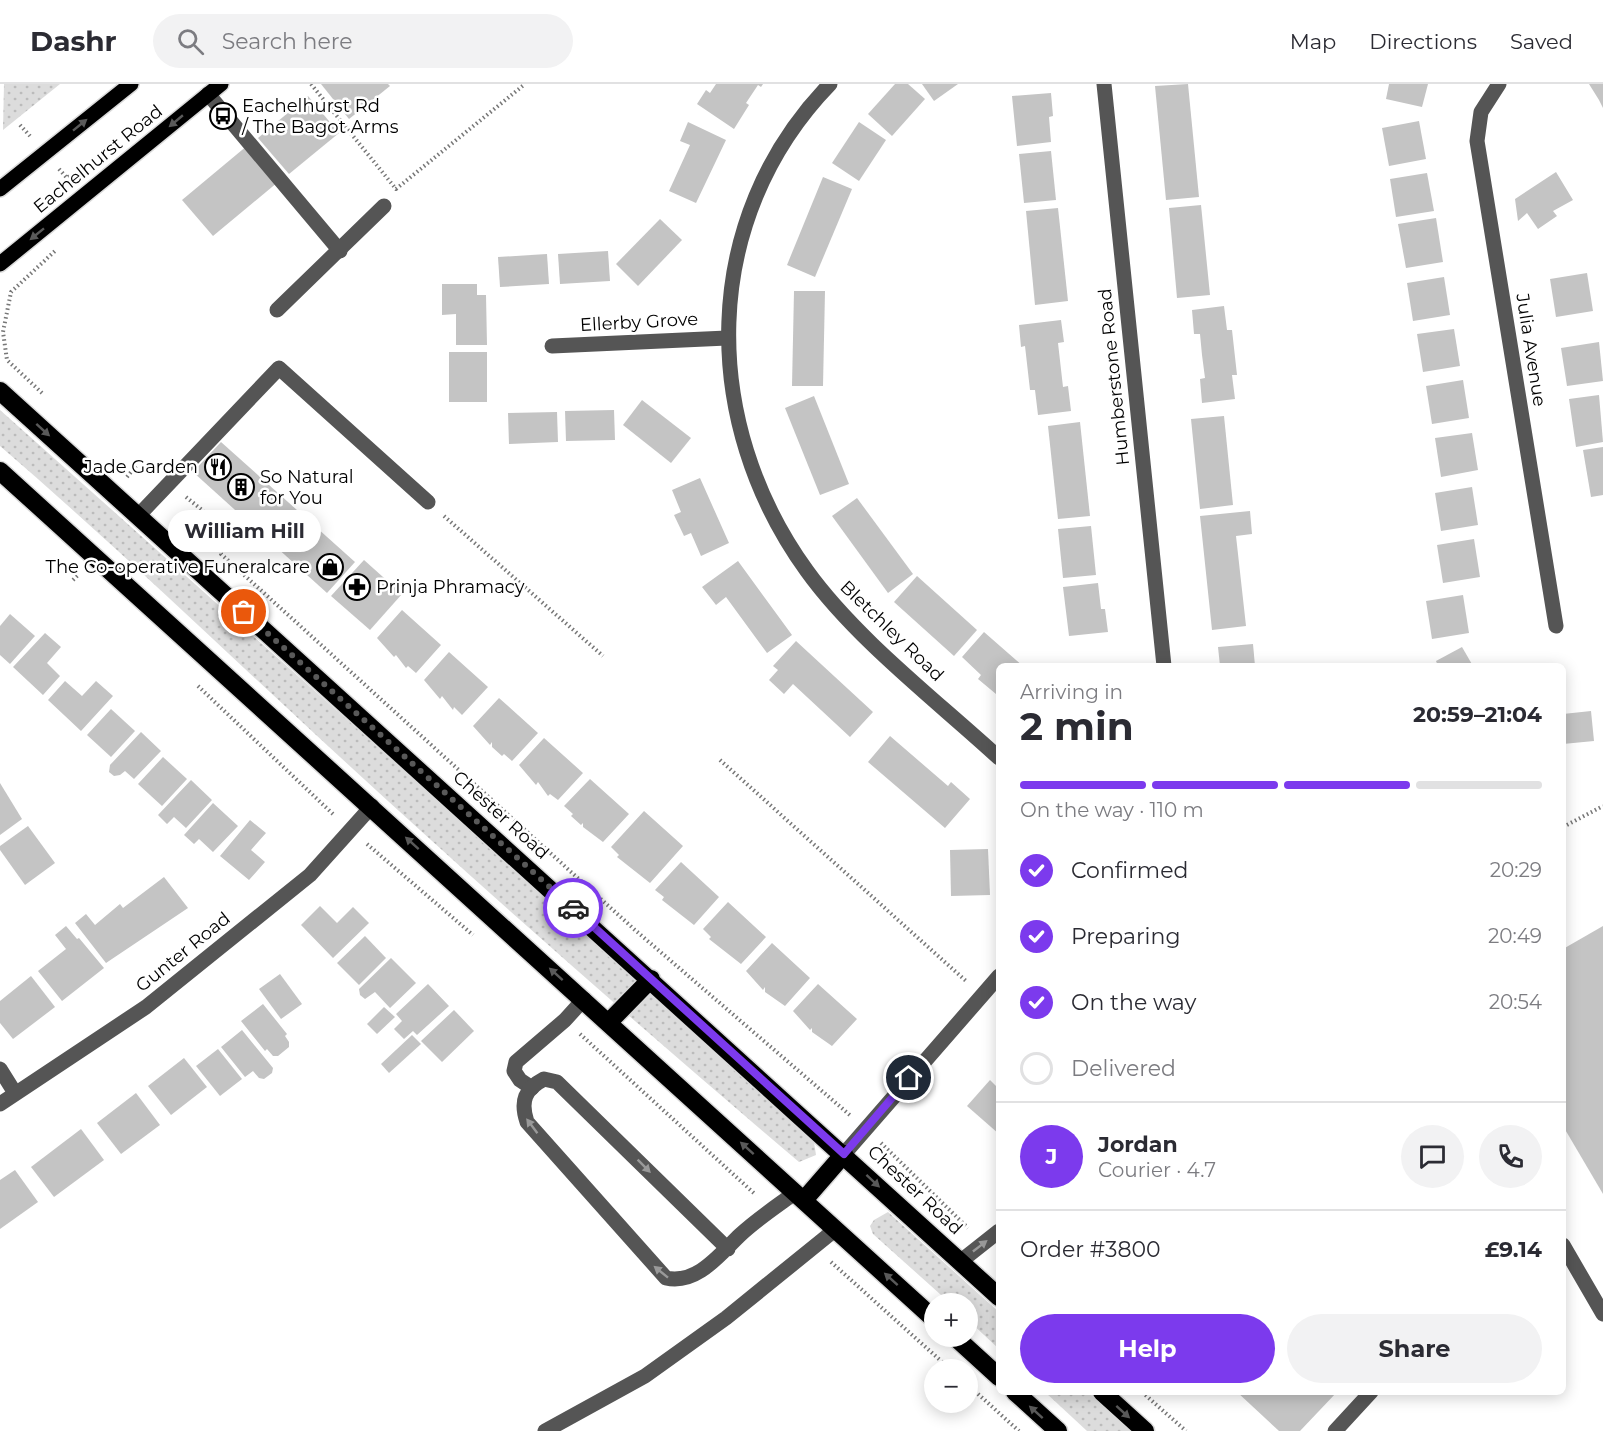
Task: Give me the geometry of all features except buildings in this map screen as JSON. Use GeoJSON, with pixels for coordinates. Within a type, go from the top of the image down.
{"type":"FeatureCollection","features":[{"type":"Feature","properties":{"kind":"highway","name":"Chester Road"},"geometry":{"type":"LineString","coordinates":[[0,391],[996,1294]]}},
{"type":"Feature","properties":{"kind":"highway"},"geometry":{"type":"LineString","coordinates":[[0,471],[93,558],[372,806],[924,1310]]}},
{"type":"Feature","properties":{"kind":"highway"},"geometry":{"type":"LineString","coordinates":[[609,1022],[651,979]]}},
{"type":"Feature","properties":{"kind":"highway"},"geometry":{"type":"LineString","coordinates":[[800,1196],[844,1154]]}},
{"type":"Feature","properties":{"kind":"highway"},"geometry":{"type":"LineString","coordinates":[[966,1347],[996,1374]]}},
{"type":"Feature","properties":{"kind":"highway"},"geometry":{"type":"LineString","coordinates":[[1018,1395],[1058,1431]]}},
{"type":"Feature","properties":{"kind":"highway"},"geometry":{"type":"LineString","coordinates":[[1105,1395],[1145,1431]]}},
{"type":"Feature","properties":{"kind":"main road","name":"Eachelhurst Road"},"geometry":{"type":"LineString","coordinates":[[0,189],[131,84]]}},
{"type":"Feature","properties":{"kind":"main road","name":"Eachelhurst Road"},"geometry":{"type":"LineString","coordinates":[[0,264],[221,84]]}},
{"type":"Feature","properties":{"kind":"street","name":"Bletchley Road"},"geometry":{"type":"LineString","coordinates":[[830,84],[814,100],[780,147],[754,196],[738,243],[730,290],[727,338],[738,418],[752,471],[776,521],[807,571],[845,618],[996,755]]}},
{"type":"Feature","properties":{"kind":"street","name":"Humberstone Road"},"geometry":{"type":"LineString","coordinates":[[1104,84],[1164,663]]}},
{"type":"Feature","properties":{"kind":"street","name":"Julia Avenue"},"geometry":{"type":"LineString","coordinates":[[1499,84],[1481,112],[1477,141],[1556,626]]}},
{"type":"Feature","properties":{"kind":"street"},"geometry":{"type":"LineString","coordinates":[[208,94],[340,251]]}},
{"type":"Feature","properties":{"kind":"street"},"geometry":{"type":"LineString","coordinates":[[278,310],[384,206]]}},
{"type":"Feature","properties":{"kind":"street","name":"Ellerby Grove"},"geometry":{"type":"LineString","coordinates":[[552,346],[727,338]]}},
{"type":"Feature","properties":{"kind":"street"},"geometry":{"type":"LineString","coordinates":[[138,516],[279,368],[428,502]]}},
{"type":"Feature","properties":{"kind":"street","name":"Gunter Road"},"geometry":{"type":"LineString","coordinates":[[0,1104],[146,1007],[310,875],[372,806]]}},
{"type":"Feature","properties":{"kind":"street"},"geometry":{"type":"LineString","coordinates":[[844,1154],[996,979]]}},
{"type":"Feature","properties":{"kind":"street"},"geometry":{"type":"LineString","coordinates":[[532,1088],[520,1080],[514,1071],[516,1062],[565,1020],[584,999]]}},
{"type":"Feature","properties":{"kind":"street"},"geometry":{"type":"LineString","coordinates":[[0,1069],[15,1093]]}},
{"type":"Feature","properties":{"kind":"street"},"geometry":{"type":"LineString","coordinates":[[728,1249],[557,1082],[544,1079],[523,1096],[523,1110],[527,1122],[661,1275],[681,1280],[714,1262],[728,1249],[740,1235],[772,1210],[800,1196]]}},
{"type":"Feature","properties":{"kind":"street"},"geometry":{"type":"LineString","coordinates":[[545,1431],[645,1376],[726,1318],[836,1229]]}},
{"type":"Feature","properties":{"kind":"street"},"geometry":{"type":"LineString","coordinates":[[961,1261],[995,1234]]}},
{"type":"Feature","properties":{"kind":"street"},"geometry":{"type":"LineString","coordinates":[[1566,1250],[1603,1314]]}},
{"type":"Feature","properties":{"kind":"street"},"geometry":{"type":"LineString","coordinates":[[1335,1431],[1368,1395]]}},
{"type":"Feature","properties":{"kind":"path"},"geometry":{"type":"LineString","coordinates":[[311,84],[396,189],[525,84]]}},
{"type":"Feature","properties":{"kind":"path"},"geometry":{"type":"LineString","coordinates":[[46,398],[7,360],[3,332],[11,292],[63,244]]}},
{"type":"Feature","properties":{"kind":"path"},"geometry":{"type":"LineString","coordinates":[[121,466],[151,492],[181,492],[218,523],[221,554],[635,930],[831,1102],[866,1127],[965,1227],[995,1234]]}},
{"type":"Feature","properties":{"kind":"path"},"geometry":{"type":"LineString","coordinates":[[113,494],[136,466]]}},
{"type":"Feature","properties":{"kind":"path"},"geometry":{"type":"LineString","coordinates":[[428,502],[603,656]]}},
{"type":"Feature","properties":{"kind":"path"},"geometry":{"type":"LineString","coordinates":[[73,580],[93,558]]}},
{"type":"Feature","properties":{"kind":"path"},"geometry":{"type":"LineString","coordinates":[[71,565],[88,581]]}},
{"type":"Feature","properties":{"kind":"path"},"geometry":{"type":"LineString","coordinates":[[191,680],[351,831],[476,939]]}},
{"type":"Feature","properties":{"kind":"path"},"geometry":{"type":"LineString","coordinates":[[720,760],[982,995]]}},
{"type":"Feature","properties":{"kind":"path"},"geometry":{"type":"LineString","coordinates":[[1566,825],[1603,806]]}},
{"type":"Feature","properties":{"kind":"path"},"geometry":{"type":"LineString","coordinates":[[565,1020],[772,1210]]}},
{"type":"Feature","properties":{"kind":"path"},"geometry":{"type":"LineString","coordinates":[[815,1248],[939,1359]]}},
{"type":"Feature","properties":{"kind":"path"},"geometry":{"type":"LineString","coordinates":[[978,1394],[1019,1431]]}},
{"type":"Feature","properties":{"kind":"path"},"geometry":{"type":"LineString","coordinates":[[1145,1395],[1186,1431]]}},
{"type":"Feature","properties":{"kind":"shaded area"},"geometry":{"type":"Polygon","coordinates":[[[4,84],[60,84],[3,130],[4,84]]]}},
{"type":"Feature","properties":{"kind":"shaded area"},"geometry":{"type":"Polygon","coordinates":[[[0,410],[529,882],[814,1142],[816,1155],[799,1162],[555,951],[374,789],[119,552],[0,446],[0,410]]]}},
{"type":"Feature","properties":{"kind":"shaded area"},"geometry":{"type":"Polygon","coordinates":[[[888,1212],[978,1293],[939,1293],[873,1234],[870,1226],[874,1220],[888,1212]]]}},
{"type":"Feature","properties":{"kind":"shaded area"},"geometry":{"type":"Polygon","coordinates":[[[978,1293],[996,1309],[996,1346],[978,1329],[978,1293]]]}},
{"type":"Feature","properties":{"kind":"shaded area"},"geometry":{"type":"Polygon","coordinates":[[[1048,1395],[1091,1395],[1130,1431],[1087,1431],[1048,1395]]]}},
{"type":"Feature","properties":{"kind":"way so far"},"geometry":{"type":"LineString","coordinates":[[244,612],[573,908]]}},
{"type":"Feature","properties":{"kind":"place","name":"Eachelhurst Rd / The Bagot Arms"},"geometry":{"type":"Point","coordinates":[223,116]}},
{"type":"Feature","properties":{"kind":"place","name":"Jade Garden"},"geometry":{"type":"Point","coordinates":[218,467]}},
{"type":"Feature","properties":{"kind":"place","name":"So Natural for You"},"geometry":{"type":"Point","coordinates":[241,487]}},
{"type":"Feature","properties":{"kind":"place","name":"The Co-operative Funeralcare"},"geometry":{"type":"Point","coordinates":[330,567]}},
{"type":"Feature","properties":{"kind":"place","name":"Prinja Phramacy"},"geometry":{"type":"Point","coordinates":[357,587]}},
{"type":"Feature","properties":{"kind":"place","name":"William Hill"},"geometry":{"type":"Point","coordinates":[244,612]}},
{"type":"Feature","properties":{"kind":"route"},"geometry":{"type":"LineString","coordinates":[[573,908],[844,1154],[909,1078]]}}]}
